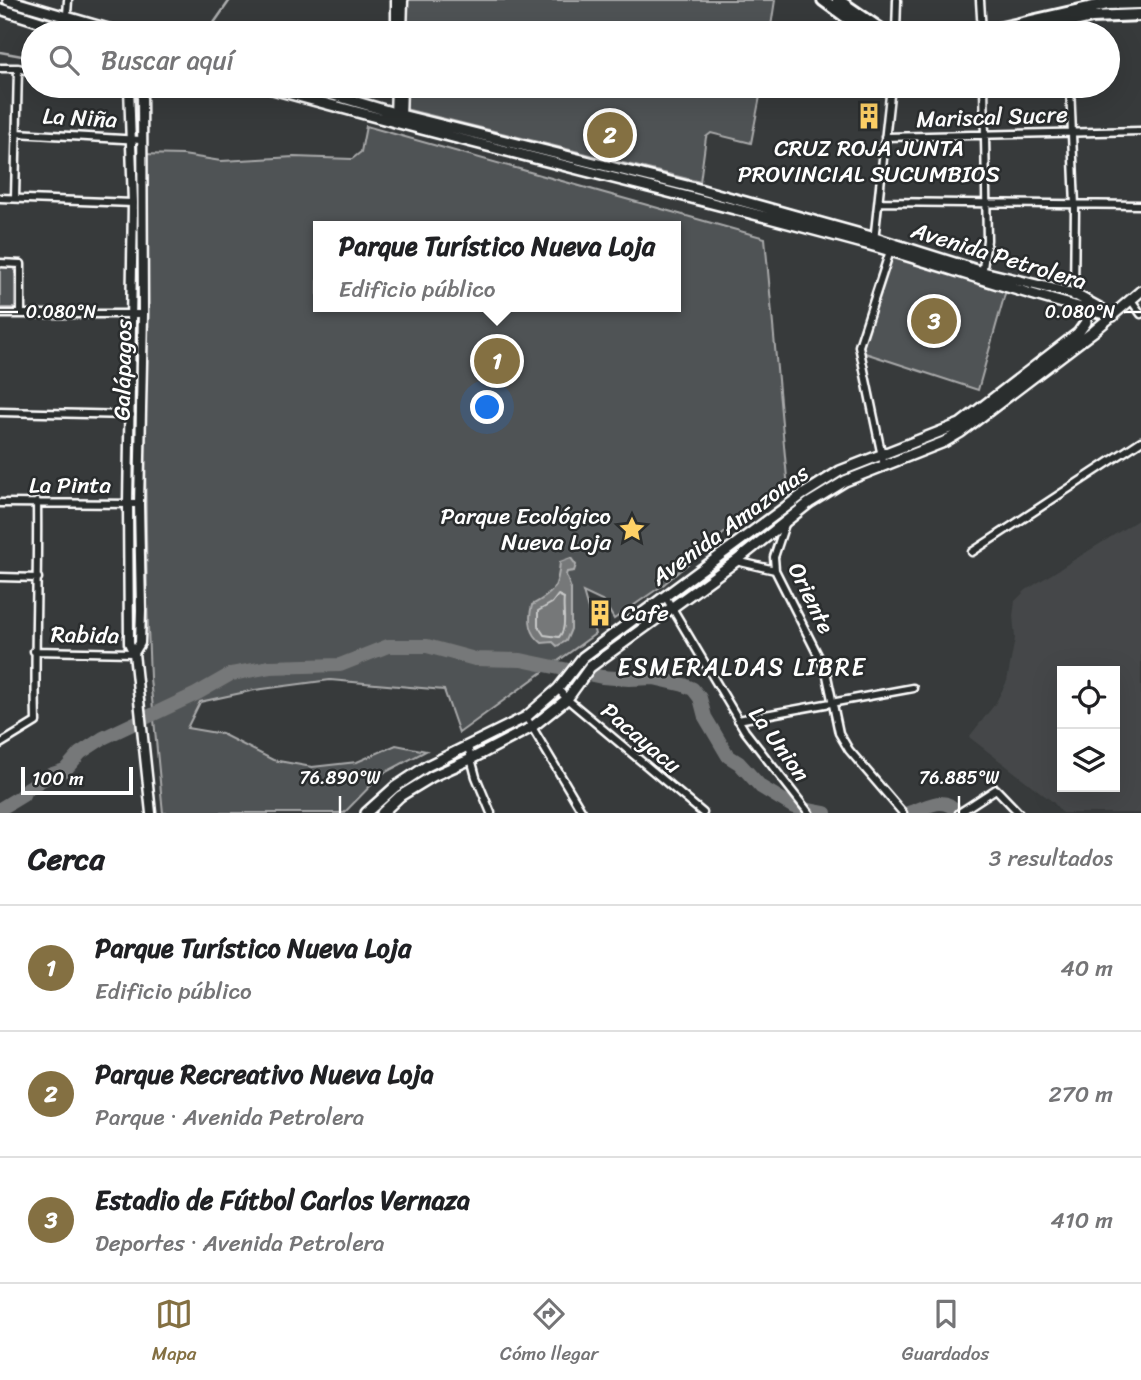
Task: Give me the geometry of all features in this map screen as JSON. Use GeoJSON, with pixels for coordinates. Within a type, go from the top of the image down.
{"type":"FeatureCollection","features":[{"type":"Feature","properties":{"kind":"highway"},"geometry":{"type":"LineString","coordinates":[[830,1],[854,21]]}},
{"type":"Feature","properties":{"kind":"highway"},"geometry":{"type":"LineString","coordinates":[[830,1],[865,21]]}},
{"type":"Feature","properties":{"kind":"highway"},"geometry":{"type":"LineString","coordinates":[[1073,21],[1107,4],[1141,3]]}},
{"type":"Feature","properties":{"kind":"highway"},"geometry":{"type":"LineString","coordinates":[[1081,21],[1121,14],[1141,15]]}},
{"type":"Feature","properties":{"kind":"main road"},"geometry":{"type":"LineString","coordinates":[[8,0],[79,21]]}},
{"type":"Feature","properties":{"kind":"main road"},"geometry":{"type":"LineString","coordinates":[[0,9],[38,21]]}},
{"type":"Feature","properties":{"kind":"main road","name":"Avenida Petrolera"},"geometry":{"type":"LineString","coordinates":[[311,98],[695,188],[1113,316]]}},
{"type":"Feature","properties":{"kind":"main road","name":"Avenida Petrolera"},"geometry":{"type":"LineString","coordinates":[[338,98],[398,119]]}},
{"type":"Feature","properties":{"kind":"main road","name":"Avenida Petrolera"},"geometry":{"type":"LineString","coordinates":[[874,242],[890,251],[982,276],[1074,294],[1113,316]]}},
{"type":"Feature","properties":{"kind":"main road","name":"Avenida Amazonas"},"geometry":{"type":"LineString","coordinates":[[382,813],[400,796],[433,776],[532,727],[569,695],[590,667],[736,561],[788,518],[845,481],[944,442],[961,432],[1141,292]]}},
{"type":"Feature","properties":{"kind":"main road","name":"Avenida Amazonas"},"geometry":{"type":"LineString","coordinates":[[366,813],[395,787],[427,766],[526,717],[561,685],[583,657],[802,495],[840,471],[960,424],[1078,333],[1086,322],[1086,309]]}},
{"type":"Feature","properties":{"kind":"street"},"geometry":{"type":"LineString","coordinates":[[68,0],[68,21]]}},
{"type":"Feature","properties":{"kind":"street"},"geometry":{"type":"LineString","coordinates":[[396,0],[396,21]]}},
{"type":"Feature","properties":{"kind":"street"},"geometry":{"type":"LineString","coordinates":[[402,21],[403,0]]}},
{"type":"Feature","properties":{"kind":"street"},"geometry":{"type":"LineString","coordinates":[[896,21],[897,0]]}},
{"type":"Feature","properties":{"kind":"street"},"geometry":{"type":"LineString","coordinates":[[980,0],[981,21]]}},
{"type":"Feature","properties":{"kind":"street"},"geometry":{"type":"LineString","coordinates":[[1069,21],[1070,0]]}},
{"type":"Feature","properties":{"kind":"street"},"geometry":{"type":"LineString","coordinates":[[0,68],[21,69]]}},
{"type":"Feature","properties":{"kind":"street"},"geometry":{"type":"LineString","coordinates":[[15,198],[18,68]]}},
{"type":"Feature","properties":{"kind":"street","name":"Galápagos"},"geometry":{"type":"LineString","coordinates":[[129,98],[132,313],[128,503],[129,643],[134,653],[151,813]]}},
{"type":"Feature","properties":{"kind":"street","name":"Galápagos"},"geometry":{"type":"LineString","coordinates":[[134,653],[140,643],[142,98]]}},
{"type":"Feature","properties":{"kind":"street"},"geometry":{"type":"LineString","coordinates":[[397,98],[398,119]]}},
{"type":"Feature","properties":{"kind":"street"},"geometry":{"type":"LineString","coordinates":[[398,119],[401,98]]}},
{"type":"Feature","properties":{"kind":"street"},"geometry":{"type":"LineString","coordinates":[[874,242],[890,98]]}},
{"type":"Feature","properties":{"kind":"street"},"geometry":{"type":"LineString","coordinates":[[982,276],[987,240],[984,98]]}},
{"type":"Feature","properties":{"kind":"street"},"geometry":{"type":"LineString","coordinates":[[1070,98],[1075,306]]}},
{"type":"Feature","properties":{"kind":"street","name":"Mariscal Sucre"},"geometry":{"type":"LineString","coordinates":[[885,137],[1141,131]]}},
{"type":"Feature","properties":{"kind":"street","name":"La Niña"},"geometry":{"type":"LineString","coordinates":[[16,133],[141,139]]}},
{"type":"Feature","properties":{"kind":"street"},"geometry":{"type":"LineString","coordinates":[[0,198],[132,203]]}},
{"type":"Feature","properties":{"kind":"street"},"geometry":{"type":"LineString","coordinates":[[880,202],[1141,205]]}},
{"type":"Feature","properties":{"kind":"street"},"geometry":{"type":"LineString","coordinates":[[884,466],[876,417],[859,346],[890,251]]}},
{"type":"Feature","properties":{"kind":"street"},"geometry":{"type":"LineString","coordinates":[[0,263],[21,264],[21,313]]}},
{"type":"Feature","properties":{"kind":"street"},"geometry":{"type":"LineString","coordinates":[[1131,300],[1141,314]]}},
{"type":"Feature","properties":{"kind":"street"},"geometry":{"type":"LineString","coordinates":[[0,314],[143,314]]}},
{"type":"Feature","properties":{"kind":"street"},"geometry":{"type":"LineString","coordinates":[[0,412],[131,415]]}},
{"type":"Feature","properties":{"kind":"street"},"geometry":{"type":"LineString","coordinates":[[972,552],[1141,441]]}},
{"type":"Feature","properties":{"kind":"street"},"geometry":{"type":"LineString","coordinates":[[0,744],[36,722],[34,651],[38,578],[37,502]]}},
{"type":"Feature","properties":{"kind":"street","name":"La Pinta"},"geometry":{"type":"LineString","coordinates":[[0,503],[139,503]]}},
{"type":"Feature","properties":{"kind":"street","name":"Oriente"},"geometry":{"type":"LineString","coordinates":[[788,518],[774,557],[775,570],[822,660],[842,738],[849,750],[903,813]]}},
{"type":"Feature","properties":{"kind":"street"},"geometry":{"type":"LineString","coordinates":[[736,561],[775,570]]}},
{"type":"Feature","properties":{"kind":"street"},"geometry":{"type":"LineString","coordinates":[[0,578],[38,578]]}},
{"type":"Feature","properties":{"kind":"street","name":"La Union"},"geometry":{"type":"LineString","coordinates":[[665,596],[744,731],[809,813]]}},
{"type":"Feature","properties":{"kind":"street","name":"Rabida"},"geometry":{"type":"LineString","coordinates":[[34,651],[134,653]]}},
{"type":"Feature","properties":{"kind":"street","name":"Pacayacu"},"geometry":{"type":"LineString","coordinates":[[561,685],[703,813]]}},
{"type":"Feature","properties":{"kind":"street"},"geometry":{"type":"LineString","coordinates":[[738,720],[913,688]]}},
{"type":"Feature","properties":{"kind":"street"},"geometry":{"type":"LineString","coordinates":[[526,717],[583,813]]}},
{"type":"Feature","properties":{"kind":"street"},"geometry":{"type":"LineString","coordinates":[[468,747],[491,813]]}},
{"type":"Feature","properties":{"kind":"street"},"geometry":{"type":"LineString","coordinates":[[960,812],[996,789],[1019,813]]}},
{"type":"Feature","properties":{"kind":"shaded area"},"geometry":{"type":"Polygon","coordinates":[[[407,0],[775,0],[772,21],[407,21],[407,0]]]}},
{"type":"Feature","properties":{"kind":"shaded area"},"geometry":{"type":"Polygon","coordinates":[[[405,98],[760,98],[751,143],[711,133],[706,137],[700,182],[405,109],[405,98]]]}},
{"type":"Feature","properties":{"kind":"shaded area"},"geometry":{"type":"Polygon","coordinates":[[[366,126],[765,238],[788,489],[743,517],[663,585],[614,619],[604,602],[583,592],[595,634],[459,733],[444,690],[330,680],[255,690],[200,702],[187,728],[222,734],[273,760],[312,767],[357,762],[396,745],[426,751],[382,774],[344,813],[163,813],[150,678],[147,602],[141,154],[183,155],[221,161],[294,157],[352,159],[361,152],[366,126]]]}},
{"type":"Feature","properties":{"kind":"shaded area"},"geometry":{"type":"Polygon","coordinates":[[[890,256],[1006,290],[978,390],[862,352],[890,256]]]}},
{"type":"Feature","properties":{"kind":"shaded area"},"geometry":{"type":"Polygon","coordinates":[[[0,266],[15,266],[15,308],[0,308],[0,266]]]}},
{"type":"Feature","properties":{"kind":"shaded area"},"geometry":{"type":"Polygon","coordinates":[[[1141,518],[1141,813],[1062,813],[1053,802],[969,737],[995,704],[1007,681],[1015,638],[1015,601],[1026,590],[1141,518]]]}},
{"type":"Feature","properties":{"kind":"water"},"geometry":{"type":"Polygon","coordinates":[[[571,558],[576,565],[574,571],[567,572],[566,575],[571,589],[571,629],[566,641],[557,646],[553,642],[542,643],[534,635],[531,626],[532,605],[554,589],[560,562],[571,558]]]}},
{"type":"Feature","properties":{"kind":"waterway"},"geometry":{"type":"LineString","coordinates":[[215,21],[230,0]]}},
{"type":"Feature","properties":{"kind":"waterway"},"geometry":{"type":"LineString","coordinates":[[0,52],[21,56]]}},
{"type":"Feature","properties":{"kind":"waterway"},"geometry":{"type":"LineString","coordinates":[[0,809],[23,795],[25,790],[50,775],[65,770],[80,753],[103,738],[196,694],[231,674],[270,667],[340,665],[388,646],[427,646],[475,659],[521,660],[602,677],[654,678],[684,685],[693,689],[700,698],[705,717],[728,756],[739,763],[761,787],[794,807],[825,813]]}},
{"type":"Feature","properties":{"kind":"waterway"},"geometry":{"type":"LineString","coordinates":[[908,813],[941,803],[947,804],[958,813]]}},
{"type":"Feature","properties":{"kind":"place","name":"CRUZ ROJA JUNTA PROVINCIAL SUCUMBIOS"},"geometry":{"type":"Point","coordinates":[869,116]}},
{"type":"Feature","properties":{"kind":"place","name":"Parque Recreativo Nueva Loja"},"geometry":{"type":"Point","coordinates":[610,135]}},
{"type":"Feature","properties":{"kind":"place","name":"Estadio de Fútbol Carlos Vernaza"},"geometry":{"type":"Point","coordinates":[934,321]}},
{"type":"Feature","properties":{"kind":"place","name":"Parque Turístico Nueva Loja"},"geometry":{"type":"Point","coordinates":[497,361]}},
{"type":"Feature","properties":{"kind":"place","name":"Parque Ecológico Nueva Loja"},"geometry":{"type":"Point","coordinates":[632,529]}},
{"type":"Feature","properties":{"kind":"place","name":"Cafe"},"geometry":{"type":"Point","coordinates":[600,613]}},
{"type":"Feature","properties":{"kind":"district","name":"ESMERALDAS LIBRE"},"geometry":{"type":"Point","coordinates":[742,667]}}]}
